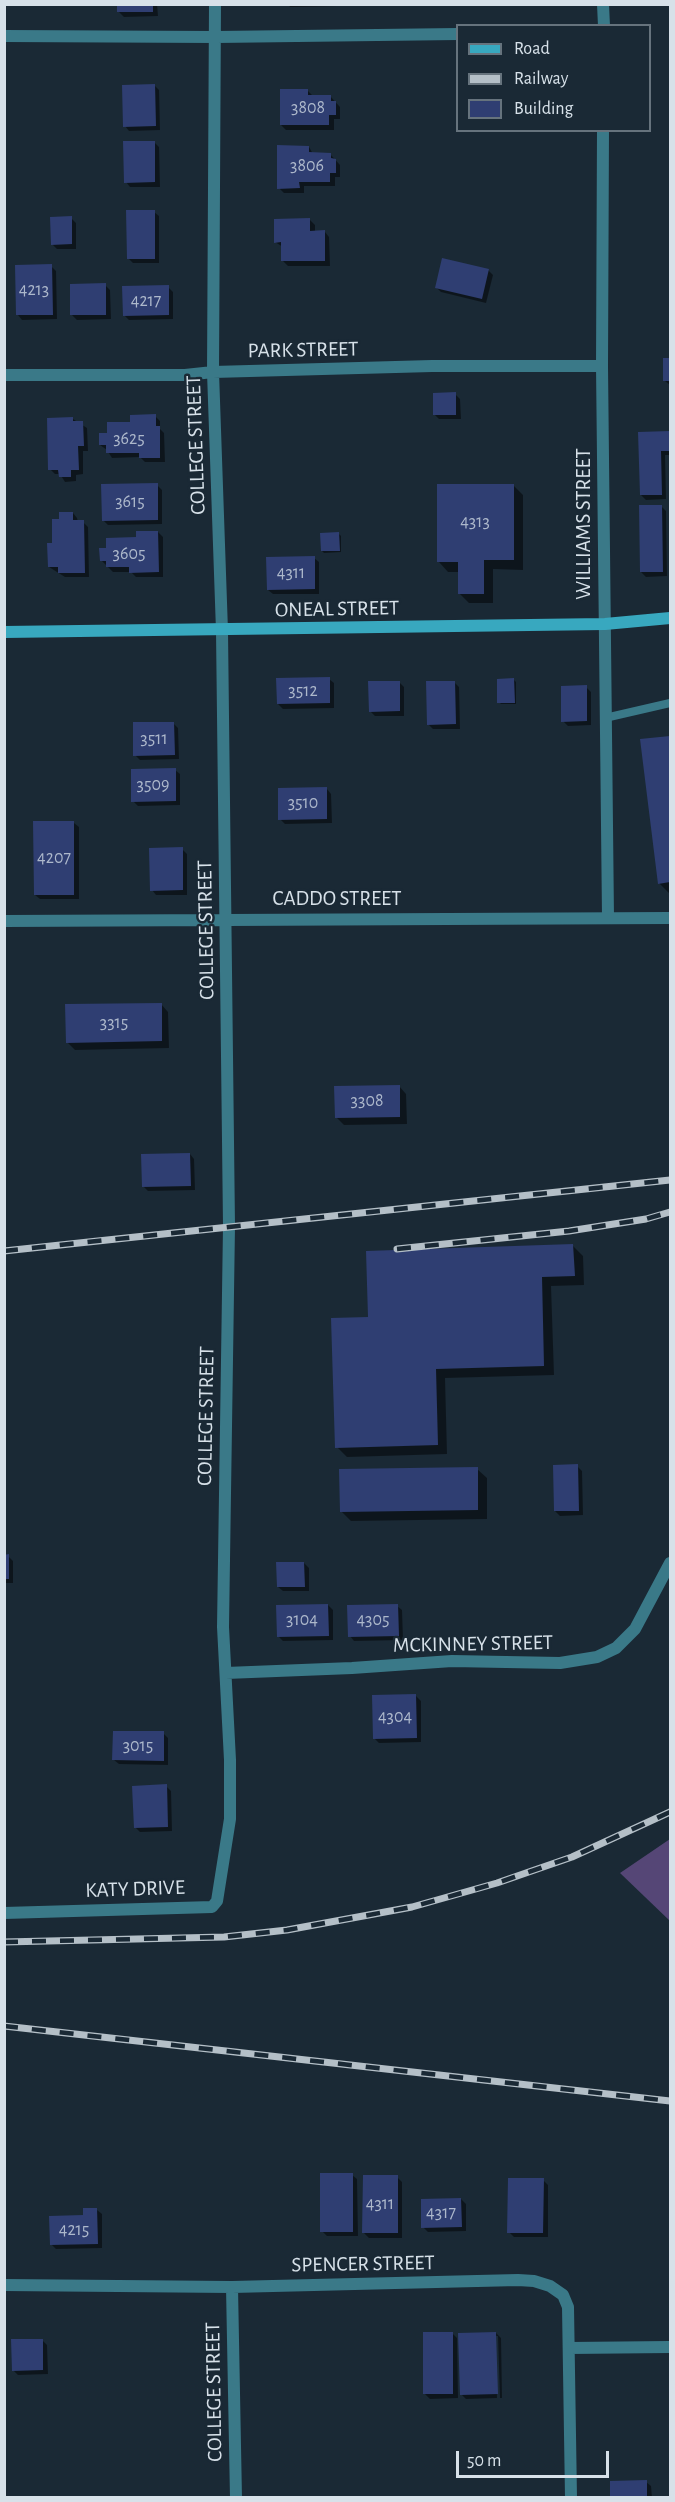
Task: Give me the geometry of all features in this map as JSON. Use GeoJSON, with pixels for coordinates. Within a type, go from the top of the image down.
{"type":"FeatureCollection","features":[{"type":"Feature","properties":{"kind":"street","name":"COLLEGE STREET"},"geometry":{"type":"LineString","coordinates":[[215,4],[213,372],[222,631],[229,1226],[223,1627],[230,1819],[226,1855]]}},
{"type":"Feature","properties":{"kind":"street"},"geometry":{"type":"LineString","coordinates":[[603,4],[604,24]]}},
{"type":"Feature","properties":{"kind":"street"},"geometry":{"type":"LineString","coordinates":[[4,36],[216,37],[456,34]]}},
{"type":"Feature","properties":{"kind":"street","name":"WILLIAMS STREET"},"geometry":{"type":"LineString","coordinates":[[603,132],[602,366],[608,917]]}},
{"type":"Feature","properties":{"kind":"street","name":"PARK STREET"},"geometry":{"type":"LineString","coordinates":[[4,375],[185,375],[213,372],[432,366],[602,366]]}},
{"type":"Feature","properties":{"kind":"street","name":"ONEAL STREET"},"geometry":{"type":"LineString","coordinates":[[4,632],[222,631],[605,624],[670,618]]}},
{"type":"Feature","properties":{"kind":"street","name":"CADDO STREET"},"geometry":{"type":"LineString","coordinates":[[4,921],[670,918]]}},
{"type":"Feature","properties":{"kind":"street","name":"MCKINNEY STREET"},"geometry":{"type":"LineString","coordinates":[[226,1673],[452,1661],[560,1663],[597,1657],[616,1648],[635,1629],[670,1563]]}},
{"type":"Feature","properties":{"kind":"street","name":"KATY DRIVE"},"geometry":{"type":"LineString","coordinates":[[4,1912],[212,1907],[217,1901],[226,1855]]}},
{"type":"Feature","properties":{"kind":"street","name":"SPENCER STREET"},"geometry":{"type":"LineString","coordinates":[[4,2285],[232,2287],[534,2281],[550,2286],[563,2295],[568,2307],[569,2348]]}},
{"type":"Feature","properties":{"kind":"street","name":"COLLEGE STREET"},"geometry":{"type":"LineString","coordinates":[[232,2287],[236,2498]]}},
{"type":"Feature","properties":{"kind":"street"},"geometry":{"type":"LineString","coordinates":[[571,2498],[569,2348],[670,2347]]}},
{"type":"Feature","properties":{"kind":"lane"},"geometry":{"type":"LineString","coordinates":[[605,718],[670,703]]}},
{"type":"Feature","properties":{"kind":"shaded area"},"geometry":{"type":"Polygon","coordinates":[[[670,1839],[670,1921],[620,1873],[670,1839]]]}},
{"type":"Feature","properties":{"kind":"building"},"geometry":{"type":"Polygon","coordinates":[[[117,4],[153,4],[153,12],[117,12],[117,4]]]}},
{"type":"Feature","properties":{"kind":"building"},"geometry":{"type":"Polygon","coordinates":[[[155,84],[156,126],[123,127],[122,85],[155,84]]]}},
{"type":"Feature","properties":{"kind":"building"},"geometry":{"type":"Polygon","coordinates":[[[280,89],[308,89],[308,95],[331,95],[331,101],[336,101],[336,115],[329,115],[329,125],[280,125],[280,89]]]}},
{"type":"Feature","properties":{"kind":"building"},"geometry":{"type":"Polygon","coordinates":[[[123,141],[155,141],[155,182],[124,183],[123,141]]]}},
{"type":"Feature","properties":{"kind":"building"},"geometry":{"type":"Polygon","coordinates":[[[277,145],[309,146],[309,152],[331,153],[331,158],[336,159],[336,173],[330,173],[330,182],[299,182],[300,188],[277,189],[277,145]]]}},
{"type":"Feature","properties":{"kind":"building"},"geometry":{"type":"Polygon","coordinates":[[[126,210],[155,210],[155,259],[127,259],[126,210]]]}},
{"type":"Feature","properties":{"kind":"building"},"geometry":{"type":"Polygon","coordinates":[[[72,216],[72,244],[51,245],[50,217],[72,216]]]}},
{"type":"Feature","properties":{"kind":"building"},"geometry":{"type":"Polygon","coordinates":[[[310,218],[310,231],[325,230],[325,261],[281,261],[281,242],[274,243],[274,219],[310,218]]]}},
{"type":"Feature","properties":{"kind":"building"},"geometry":{"type":"Polygon","coordinates":[[[442,258],[489,269],[482,299],[435,288],[442,258]]]}},
{"type":"Feature","properties":{"kind":"building"},"geometry":{"type":"Polygon","coordinates":[[[52,264],[53,315],[16,315],[15,265],[52,264]]]}},
{"type":"Feature","properties":{"kind":"building"},"geometry":{"type":"Polygon","coordinates":[[[106,283],[106,315],[70,315],[70,284],[106,283]]]}},
{"type":"Feature","properties":{"kind":"building"},"geometry":{"type":"Polygon","coordinates":[[[169,285],[169,315],[123,316],[122,286],[169,285]]]}},
{"type":"Feature","properties":{"kind":"building"},"geometry":{"type":"Polygon","coordinates":[[[663,358],[670,358],[670,381],[663,381],[663,358]]]}},
{"type":"Feature","properties":{"kind":"building"},"geometry":{"type":"Polygon","coordinates":[[[456,392],[456,415],[433,415],[433,393],[456,392]]]}},
{"type":"Feature","properties":{"kind":"building"},"geometry":{"type":"Polygon","coordinates":[[[156,414],[156,426],[160,426],[160,458],[139,458],[139,453],[106,453],[106,445],[99,445],[99,433],[107,433],[107,422],[130,422],[130,415],[156,414]]]}},
{"type":"Feature","properties":{"kind":"building"},"geometry":{"type":"Polygon","coordinates":[[[73,417],[73,421],[83,421],[84,446],[78,446],[79,470],[71,470],[71,477],[59,477],[58,470],[48,470],[47,418],[73,417]]]}},
{"type":"Feature","properties":{"kind":"building"},"geometry":{"type":"Polygon","coordinates":[[[670,431],[670,451],[661,451],[662,495],[640,495],[638,432],[670,431]]]}},
{"type":"Feature","properties":{"kind":"building"},"geometry":{"type":"Polygon","coordinates":[[[158,483],[158,520],[102,521],[101,484],[158,483]]]}},
{"type":"Feature","properties":{"kind":"building"},"geometry":{"type":"Polygon","coordinates":[[[437,484],[514,484],[514,560],[484,560],[484,594],[458,594],[458,562],[437,562],[437,484]]]}},
{"type":"Feature","properties":{"kind":"building"},"geometry":{"type":"Polygon","coordinates":[[[639,505],[662,505],[663,572],[640,572],[639,505]]]}},
{"type":"Feature","properties":{"kind":"building"},"geometry":{"type":"Polygon","coordinates":[[[59,512],[73,512],[73,520],[84,520],[85,573],[58,573],[58,567],[48,567],[47,543],[52,543],[52,519],[59,519],[59,512]]]}},
{"type":"Feature","properties":{"kind":"building"},"geometry":{"type":"Polygon","coordinates":[[[136,531],[158,531],[159,572],[129,573],[129,567],[106,567],[106,561],[100,561],[99,548],[106,548],[106,538],[136,537],[136,531]]]}},
{"type":"Feature","properties":{"kind":"building"},"geometry":{"type":"Polygon","coordinates":[[[339,532],[340,551],[321,551],[320,533],[339,532]]]}},
{"type":"Feature","properties":{"kind":"building"},"geometry":{"type":"Polygon","coordinates":[[[315,556],[315,589],[267,590],[266,557],[315,556]]]}},
{"type":"Feature","properties":{"kind":"building"},"geometry":{"type":"Polygon","coordinates":[[[330,677],[330,703],[277,704],[276,678],[330,677]]]}},
{"type":"Feature","properties":{"kind":"building"},"geometry":{"type":"Polygon","coordinates":[[[514,678],[515,703],[497,703],[497,679],[514,678]]]}},
{"type":"Feature","properties":{"kind":"building"},"geometry":{"type":"Polygon","coordinates":[[[368,681],[400,681],[400,711],[369,712],[368,681]]]}},
{"type":"Feature","properties":{"kind":"building"},"geometry":{"type":"Polygon","coordinates":[[[426,681],[455,681],[456,724],[427,725],[426,681]]]}},
{"type":"Feature","properties":{"kind":"building"},"geometry":{"type":"Polygon","coordinates":[[[587,685],[587,721],[561,722],[561,686],[587,685]]]}},
{"type":"Feature","properties":{"kind":"building"},"geometry":{"type":"Polygon","coordinates":[[[133,722],[174,722],[175,755],[133,756],[133,722]]]}},
{"type":"Feature","properties":{"kind":"building"},"geometry":{"type":"Polygon","coordinates":[[[670,736],[670,882],[658,884],[640,739],[670,736]]]}},
{"type":"Feature","properties":{"kind":"building"},"geometry":{"type":"Polygon","coordinates":[[[176,768],[176,801],[131,802],[131,769],[176,768]]]}},
{"type":"Feature","properties":{"kind":"building"},"geometry":{"type":"Polygon","coordinates":[[[327,787],[327,819],[278,820],[278,788],[327,787]]]}},
{"type":"Feature","properties":{"kind":"building"},"geometry":{"type":"Polygon","coordinates":[[[33,821],[74,821],[74,895],[34,895],[33,821]]]}},
{"type":"Feature","properties":{"kind":"building"},"geometry":{"type":"Polygon","coordinates":[[[183,847],[183,890],[150,891],[149,848],[183,847]]]}},
{"type":"Feature","properties":{"kind":"building"},"geometry":{"type":"Polygon","coordinates":[[[162,1003],[162,1041],[66,1043],[65,1004],[162,1003]]]}},
{"type":"Feature","properties":{"kind":"building"},"geometry":{"type":"Polygon","coordinates":[[[400,1085],[400,1117],[335,1118],[334,1086],[400,1085]]]}},
{"type":"Feature","properties":{"kind":"building"},"geometry":{"type":"Polygon","coordinates":[[[190,1153],[191,1186],[142,1187],[141,1154],[190,1153]]]}},
{"type":"Feature","properties":{"kind":"building"},"geometry":{"type":"Polygon","coordinates":[[[573,1244],[575,1276],[542,1277],[544,1366],[436,1369],[438,1445],[335,1448],[331,1318],[368,1317],[366,1251],[573,1244]]]}},
{"type":"Feature","properties":{"kind":"building"},"geometry":{"type":"Polygon","coordinates":[[[578,1464],[579,1511],[554,1511],[553,1465],[578,1464]]]}},
{"type":"Feature","properties":{"kind":"building"},"geometry":{"type":"Polygon","coordinates":[[[478,1467],[478,1510],[340,1512],[339,1469],[478,1467]]]}},
{"type":"Feature","properties":{"kind":"building"},"geometry":{"type":"Polygon","coordinates":[[[9,1554],[9,1579],[4,1579],[4,1555],[9,1554]]]}},
{"type":"Feature","properties":{"kind":"building"},"geometry":{"type":"Polygon","coordinates":[[[276,1562],[304,1562],[305,1587],[277,1587],[276,1562]]]}},
{"type":"Feature","properties":{"kind":"building"},"geometry":{"type":"Polygon","coordinates":[[[328,1604],[329,1636],[277,1637],[276,1605],[328,1604]]]}},
{"type":"Feature","properties":{"kind":"building"},"geometry":{"type":"Polygon","coordinates":[[[398,1604],[399,1636],[348,1637],[347,1605],[398,1604]]]}},
{"type":"Feature","properties":{"kind":"building"},"geometry":{"type":"Polygon","coordinates":[[[416,1694],[417,1738],[373,1739],[372,1695],[416,1694]]]}},
{"type":"Feature","properties":{"kind":"building"},"geometry":{"type":"Polygon","coordinates":[[[113,1731],[164,1731],[164,1761],[112,1760],[113,1731]]]}},
{"type":"Feature","properties":{"kind":"building"},"geometry":{"type":"Polygon","coordinates":[[[167,1784],[168,1827],[134,1828],[132,1786],[167,1784]]]}},
{"type":"Feature","properties":{"kind":"building"},"geometry":{"type":"Polygon","coordinates":[[[320,2173],[353,2173],[353,2232],[320,2232],[320,2173]]]}},
{"type":"Feature","properties":{"kind":"building"},"geometry":{"type":"Polygon","coordinates":[[[363,2175],[398,2175],[398,2233],[362,2233],[363,2175]]]}},
{"type":"Feature","properties":{"kind":"building"},"geometry":{"type":"Polygon","coordinates":[[[508,2178],[544,2178],[543,2233],[507,2233],[508,2178]]]}},
{"type":"Feature","properties":{"kind":"building"},"geometry":{"type":"Polygon","coordinates":[[[461,2198],[462,2227],[421,2228],[421,2199],[461,2198]]]}},
{"type":"Feature","properties":{"kind":"building"},"geometry":{"type":"Polygon","coordinates":[[[83,2208],[97,2208],[98,2244],[50,2245],[49,2216],[83,2215],[83,2208]]]}},
{"type":"Feature","properties":{"kind":"building"},"geometry":{"type":"Polygon","coordinates":[[[423,2332],[453,2332],[453,2394],[423,2394],[423,2332]]]}},
{"type":"Feature","properties":{"kind":"building"},"geometry":{"type":"Polygon","coordinates":[[[496,2332],[498,2394],[460,2395],[458,2333],[496,2332]]]}},
{"type":"Feature","properties":{"kind":"building"},"geometry":{"type":"Polygon","coordinates":[[[11,2339],[43,2339],[43,2370],[12,2371],[11,2339]]]}},
{"type":"Feature","properties":{"kind":"building"},"geometry":{"type":"Polygon","coordinates":[[[647,2480],[647,2498],[610,2498],[610,2481],[647,2480]]]}},
{"type":"Feature","properties":{"kind":"railway"},"geometry":{"type":"LineString","coordinates":[[4,1251],[670,1180]]}},
{"type":"Feature","properties":{"kind":"railway"},"geometry":{"type":"LineString","coordinates":[[397,1249],[569,1231],[646,1219],[670,1212]]}},
{"type":"Feature","properties":{"kind":"railway"},"geometry":{"type":"LineString","coordinates":[[4,1942],[224,1937],[287,1930],[412,1907],[497,1883],[572,1857],[670,1812]]}},
{"type":"Feature","properties":{"kind":"railway"},"geometry":{"type":"LineString","coordinates":[[4,2026],[670,2101]]}}]}
